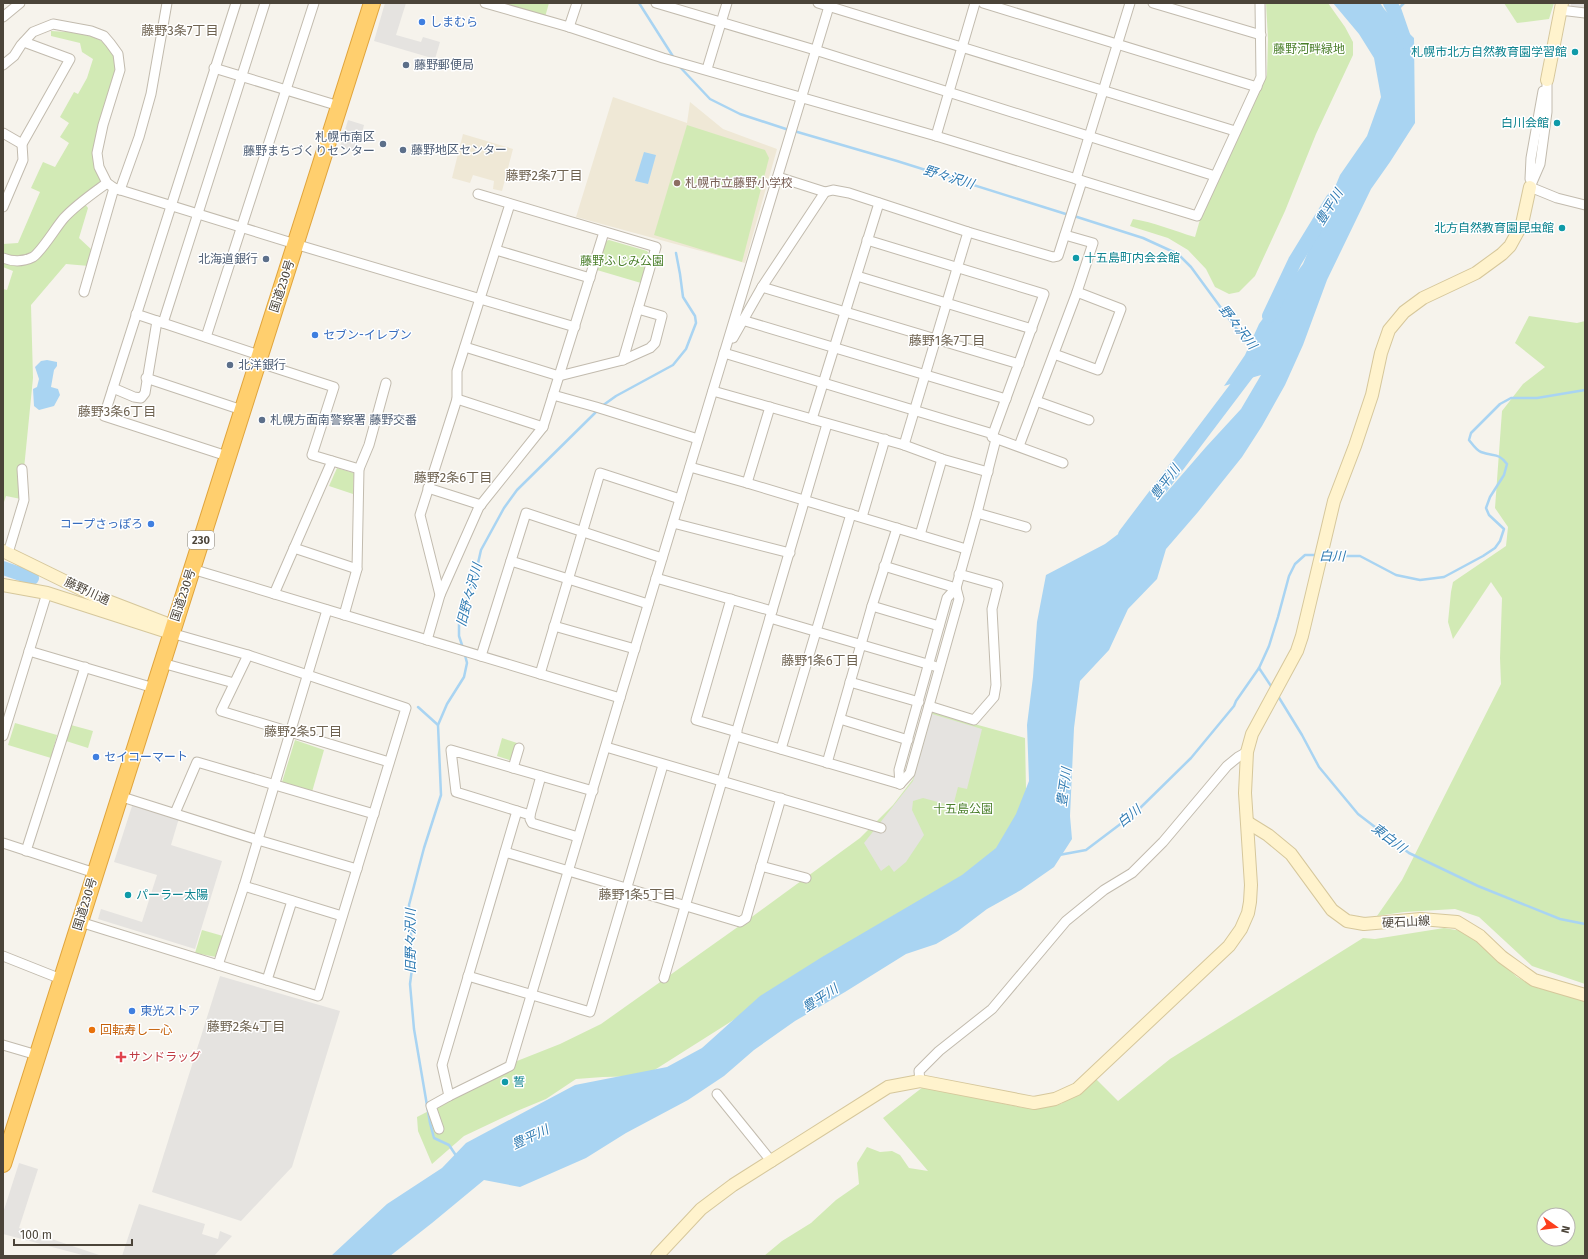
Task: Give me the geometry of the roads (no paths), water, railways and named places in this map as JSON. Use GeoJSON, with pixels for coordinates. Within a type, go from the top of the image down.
{"type":"FeatureCollection","features":[{"type":"Feature","properties":{"kind":"highway","name":"国道230号"},"geometry":{"type":"LineString","coordinates":[[3,1164],[80,922],[94,873],[372,3]]}},
{"type":"Feature","properties":{"kind":"street"},"geometry":{"type":"LineString","coordinates":[[3,17],[20,3]]}},
{"type":"Feature","properties":{"kind":"street"},"geometry":{"type":"LineString","coordinates":[[84,292],[114,187],[139,137],[151,94],[166,3]]}},
{"type":"Feature","properties":{"kind":"street"},"geometry":{"type":"LineString","coordinates":[[227,456],[104,416],[236,3]]}},
{"type":"Feature","properties":{"kind":"street"},"geometry":{"type":"LineString","coordinates":[[113,388],[134,397],[141,398],[145,392],[146,378],[160,322],[197,214],[265,3]]}},
{"type":"Feature","properties":{"kind":"street"},"geometry":{"type":"LineString","coordinates":[[206,338],[314,3]]}},
{"type":"Feature","properties":{"kind":"street"},"geometry":{"type":"LineString","coordinates":[[486,3],[569,27],[663,58],[707,69],[936,136],[1197,216],[1261,77],[1260,3]]}},
{"type":"Feature","properties":{"kind":"street"},"geometry":{"type":"LineString","coordinates":[[569,27],[577,3]]}},
{"type":"Feature","properties":{"kind":"street"},"geometry":{"type":"LineString","coordinates":[[656,3],[816,50],[1216,176]]}},
{"type":"Feature","properties":{"kind":"street"},"geometry":{"type":"LineString","coordinates":[[707,69],[726,3]]}},
{"type":"Feature","properties":{"kind":"street"},"geometry":{"type":"LineString","coordinates":[[818,3],[830,5],[1103,92],[1235,131]]}},
{"type":"Feature","properties":{"kind":"street"},"geometry":{"type":"LineString","coordinates":[[936,136],[975,3]]}},
{"type":"Feature","properties":{"kind":"street"},"geometry":{"type":"LineString","coordinates":[[983,3],[1257,88]]}},
{"type":"Feature","properties":{"kind":"street"},"geometry":{"type":"LineString","coordinates":[[778,177],[825,192],[834,190],[839,191],[1053,258],[1058,256],[1073,210],[1090,137],[1130,3]]}},
{"type":"Feature","properties":{"kind":"street"},"geometry":{"type":"LineString","coordinates":[[1153,3],[1261,35]]}},
{"type":"Feature","properties":{"kind":"street"},"geometry":{"type":"LineString","coordinates":[[439,1129],[431,1106],[510,1066],[648,604],[830,5]]}},
{"type":"Feature","properties":{"kind":"street"},"geometry":{"type":"LineString","coordinates":[[657,1256],[701,1209],[734,1185],[772,1162],[857,1105],[888,1087],[920,1081],[1034,1103],[1055,1099],[1077,1089],[1229,946],[1241,929],[1248,913],[1251,885],[1245,793],[1247,752],[1252,734],[1299,646],[1334,501],[1355,446],[1372,395],[1380,353],[1390,330],[1404,312],[1423,298],[1476,272],[1502,254],[1510,246],[1522,224],[1530,187],[1540,164],[1547,112],[1548,80],[1561,7],[1585,13]]}},
{"type":"Feature","properties":{"kind":"street"},"geometry":{"type":"LineString","coordinates":[[3,65],[14,56],[33,32],[53,24],[91,31],[104,36],[118,54],[120,70],[96,153],[99,167],[114,187],[170,206],[295,244],[575,327]]}},
{"type":"Feature","properties":{"kind":"street"},"geometry":{"type":"LineString","coordinates":[[3,207],[23,160],[22,144],[70,59],[24,42]]}},
{"type":"Feature","properties":{"kind":"street"},"geometry":{"type":"LineString","coordinates":[[214,68],[339,106]]}},
{"type":"Feature","properties":{"kind":"street"},"geometry":{"type":"LineString","coordinates":[[3,132],[22,144]]}},
{"type":"Feature","properties":{"kind":"street"},"geometry":{"type":"LineString","coordinates":[[3,258],[10,261],[22,261],[34,256],[63,219],[77,204],[114,187]]}},
{"type":"Feature","properties":{"kind":"street"},"geometry":{"type":"LineString","coordinates":[[1530,187],[1557,198],[1585,205]]}},
{"type":"Feature","properties":{"kind":"street"},"geometry":{"type":"LineString","coordinates":[[724,353],[762,287],[825,192]]}},
{"type":"Feature","properties":{"kind":"street"},"geometry":{"type":"LineString","coordinates":[[478,194],[656,247],[623,360]]}},
{"type":"Feature","properties":{"kind":"street"},"geometry":{"type":"LineString","coordinates":[[812,419],[879,203]]}},
{"type":"Feature","properties":{"kind":"street"},"geometry":{"type":"LineString","coordinates":[[440,595],[420,515],[456,399],[457,371],[510,204]]}},
{"type":"Feature","properties":{"kind":"street"},"geometry":{"type":"LineString","coordinates":[[427,640],[440,595],[481,505],[543,428],[604,232]]}},
{"type":"Feature","properties":{"kind":"street"},"geometry":{"type":"LineString","coordinates":[[904,445],[968,232]]}},
{"type":"Feature","properties":{"kind":"street"},"geometry":{"type":"LineString","coordinates":[[1019,446],[1077,292],[1093,243],[1066,232]]}},
{"type":"Feature","properties":{"kind":"street"},"geometry":{"type":"LineString","coordinates":[[867,240],[1044,294],[1006,399],[995,436],[988,472],[959,574],[956,588],[959,599],[910,773],[900,784]]}},
{"type":"Feature","properties":{"kind":"street"},"geometry":{"type":"LineString","coordinates":[[496,250],[590,278]]}},
{"type":"Feature","properties":{"kind":"street"},"geometry":{"type":"LineString","coordinates":[[857,276],[946,304],[1032,328]]}},
{"type":"Feature","properties":{"kind":"street"},"geometry":{"type":"LineString","coordinates":[[762,287],[1019,364]]}},
{"type":"Feature","properties":{"kind":"street"},"geometry":{"type":"LineString","coordinates":[[1054,354],[1098,370],[1121,309],[1077,292]]}},
{"type":"Feature","properties":{"kind":"street"},"geometry":{"type":"LineString","coordinates":[[465,347],[559,376],[623,360],[650,348],[655,343],[662,316],[638,309]]}},
{"type":"Feature","properties":{"kind":"street"},"geometry":{"type":"LineString","coordinates":[[136,314],[206,338],[334,387],[312,455],[359,469]]}},
{"type":"Feature","properties":{"kind":"street"},"geometry":{"type":"LineString","coordinates":[[742,320],[1006,399]]}},
{"type":"Feature","properties":{"kind":"street"},"geometry":{"type":"LineString","coordinates":[[724,353],[914,409],[995,436],[1063,463]]}},
{"type":"Feature","properties":{"kind":"street"},"geometry":{"type":"LineString","coordinates":[[146,378],[242,410]]}},
{"type":"Feature","properties":{"kind":"street"},"geometry":{"type":"LineString","coordinates":[[344,615],[357,569],[359,469],[369,445],[386,383]]}},
{"type":"Feature","properties":{"kind":"street"},"geometry":{"type":"LineString","coordinates":[[713,391],[885,439],[942,459],[988,472]]}},
{"type":"Feature","properties":{"kind":"street"},"geometry":{"type":"LineString","coordinates":[[553,395],[698,439]]}},
{"type":"Feature","properties":{"kind":"street"},"geometry":{"type":"LineString","coordinates":[[456,399],[543,428]]}},
{"type":"Feature","properties":{"kind":"street"},"geometry":{"type":"LineString","coordinates":[[1036,401],[1089,420]]}},
{"type":"Feature","properties":{"kind":"street"},"geometry":{"type":"LineString","coordinates":[[747,483],[770,407]]}},
{"type":"Feature","properties":{"kind":"street"},"geometry":{"type":"LineString","coordinates":[[664,978],[723,782],[827,424]]}},
{"type":"Feature","properties":{"kind":"street"},"geometry":{"type":"LineString","coordinates":[[862,517],[885,439]]}},
{"type":"Feature","properties":{"kind":"street"},"geometry":{"type":"LineString","coordinates":[[920,535],[942,459]]}},
{"type":"Feature","properties":{"kind":"street"},"geometry":{"type":"LineString","coordinates":[[274,594],[332,461]]}},
{"type":"Feature","properties":{"kind":"street"},"geometry":{"type":"LineString","coordinates":[[690,467],[966,549]]}},
{"type":"Feature","properties":{"kind":"street"},"geometry":{"type":"LineString","coordinates":[[6,552],[24,500],[22,469]]}},
{"type":"Feature","properties":{"kind":"street"},"geometry":{"type":"LineString","coordinates":[[540,674],[600,473],[680,499]]}},
{"type":"Feature","properties":{"kind":"street"},"geometry":{"type":"LineString","coordinates":[[428,488],[481,505]]}},
{"type":"Feature","properties":{"kind":"street"},"geometry":{"type":"LineString","coordinates":[[481,656],[526,513],[662,558]]}},
{"type":"Feature","properties":{"kind":"street"},"geometry":{"type":"LineString","coordinates":[[977,513],[1026,527]]}},
{"type":"Feature","properties":{"kind":"street"},"geometry":{"type":"LineString","coordinates":[[781,749],[851,514]]}},
{"type":"Feature","properties":{"kind":"street"},"geometry":{"type":"LineString","coordinates":[[673,523],[790,553]]}},
{"type":"Feature","properties":{"kind":"street"},"geometry":{"type":"LineString","coordinates":[[827,763],[872,606],[897,528]]}},
{"type":"Feature","properties":{"kind":"street"},"geometry":{"type":"LineString","coordinates":[[294,548],[357,569]]}},
{"type":"Feature","properties":{"kind":"street","name":"藤野川通"},"geometry":{"type":"LineString","coordinates":[[6,552],[95,596],[172,630]]}},
{"type":"Feature","properties":{"kind":"street"},"geometry":{"type":"LineString","coordinates":[[511,561],[648,604]]}},
{"type":"Feature","properties":{"kind":"street"},"geometry":{"type":"LineString","coordinates":[[884,566],[956,588]]}},
{"type":"Feature","properties":{"kind":"street"},"geometry":{"type":"LineString","coordinates":[[192,569],[620,698]]}},
{"type":"Feature","properties":{"kind":"street"},"geometry":{"type":"LineString","coordinates":[[929,706],[974,720],[994,696],[996,685],[992,609],[998,585],[959,574]]}},
{"type":"Feature","properties":{"kind":"street"},"geometry":{"type":"LineString","coordinates":[[656,578],[731,599],[816,631],[939,667]]}},
{"type":"Feature","properties":{"kind":"street","name":"藤野川通"},"geometry":{"type":"LineString","coordinates":[[3,585],[47,593],[172,630]]}},
{"type":"Feature","properties":{"kind":"street"},"geometry":{"type":"LineString","coordinates":[[900,784],[900,770],[947,598],[956,588]]}},
{"type":"Feature","properties":{"kind":"street"},"geometry":{"type":"LineString","coordinates":[[3,736],[47,593]]}},
{"type":"Feature","properties":{"kind":"street"},"geometry":{"type":"LineString","coordinates":[[731,599],[696,720],[781,749],[900,784]]}},
{"type":"Feature","properties":{"kind":"street"},"geometry":{"type":"LineString","coordinates":[[872,606],[940,626]]}},
{"type":"Feature","properties":{"kind":"street"},"geometry":{"type":"LineString","coordinates":[[218,965],[244,886],[327,610]]}},
{"type":"Feature","properties":{"kind":"street"},"geometry":{"type":"LineString","coordinates":[[554,626],[635,649]]}},
{"type":"Feature","properties":{"kind":"street"},"geometry":{"type":"LineString","coordinates":[[80,922],[318,996],[406,708],[172,630]]}},
{"type":"Feature","properties":{"kind":"street"},"geometry":{"type":"LineString","coordinates":[[29,651],[154,688]]}},
{"type":"Feature","properties":{"kind":"street"},"geometry":{"type":"LineString","coordinates":[[248,655],[221,711],[390,762]]}},
{"type":"Feature","properties":{"kind":"street"},"geometry":{"type":"LineString","coordinates":[[162,664],[234,683]]}},
{"type":"Feature","properties":{"kind":"street"},"geometry":{"type":"LineString","coordinates":[[26,851],[85,667]]}},
{"type":"Feature","properties":{"kind":"street"},"geometry":{"type":"LineString","coordinates":[[850,682],[918,702]]}},
{"type":"Feature","properties":{"kind":"street"},"geometry":{"type":"LineString","coordinates":[[840,719],[908,740]]}},
{"type":"Feature","properties":{"kind":"street"},"geometry":{"type":"LineString","coordinates":[[606,747],[881,828]]}},
{"type":"Feature","properties":{"kind":"street"},"geometry":{"type":"LineString","coordinates":[[513,768],[519,748]]}},
{"type":"Feature","properties":{"kind":"street"},"geometry":{"type":"LineString","coordinates":[[530,815],[456,792],[451,750],[593,791]]}},
{"type":"Feature","properties":{"kind":"street"},"geometry":{"type":"LineString","coordinates":[[920,1081],[919,1071],[939,1051],[992,1009],[1066,921],[1104,890],[1132,873],[1163,842],[1228,766],[1238,757],[1247,752]]}},
{"type":"Feature","properties":{"kind":"street"},"geometry":{"type":"LineString","coordinates":[[175,813],[197,762],[374,814]]}},
{"type":"Feature","properties":{"kind":"street"},"geometry":{"type":"LineString","coordinates":[[468,976],[590,1012],[663,765]]}},
{"type":"Feature","properties":{"kind":"street"},"geometry":{"type":"LineString","coordinates":[[542,776],[530,815],[532,823],[578,837]]}},
{"type":"Feature","properties":{"kind":"street"},"geometry":{"type":"LineString","coordinates":[[119,796],[258,840],[357,869]]}},
{"type":"Feature","properties":{"kind":"street"},"geometry":{"type":"LineString","coordinates":[[505,852],[740,922],[746,918],[781,798]]}},
{"type":"Feature","properties":{"kind":"street"},"geometry":{"type":"LineString","coordinates":[[449,1096],[442,1065],[517,811]]}},
{"type":"Feature","properties":{"kind":"street","name":"硬石山線"},"geometry":{"type":"LineString","coordinates":[[1247,822],[1268,835],[1291,854],[1332,910],[1347,921],[1364,924],[1420,919],[1457,922],[1480,936],[1502,957],[1534,980],[1585,995]]}},
{"type":"Feature","properties":{"kind":"street"},"geometry":{"type":"LineString","coordinates":[[3,843],[94,873]]}},
{"type":"Feature","properties":{"kind":"street"},"geometry":{"type":"LineString","coordinates":[[762,866],[806,878]]}},
{"type":"Feature","properties":{"kind":"street"},"geometry":{"type":"LineString","coordinates":[[244,886],[342,916]]}},
{"type":"Feature","properties":{"kind":"street"},"geometry":{"type":"LineString","coordinates":[[267,980],[292,901]]}},
{"type":"Feature","properties":{"kind":"street"},"geometry":{"type":"LineString","coordinates":[[3,956],[61,979]]}},
{"type":"Feature","properties":{"kind":"street"},"geometry":{"type":"LineString","coordinates":[[3,1045],[37,1055]]}},
{"type":"Feature","properties":{"kind":"street"},"geometry":{"type":"LineString","coordinates":[[717,1094],[772,1162]]}},
{"type":"Feature","properties":{"kind":"water"},"geometry":{"type":"Polygon","coordinates":[[[1333,3],[1380,3],[1385,10],[1414,38],[1415,123],[1371,189],[1327,280],[1303,345],[1285,385],[1262,426],[1242,457],[1166,549],[1157,579],[1128,609],[1109,650],[1080,681],[1074,728],[1070,816],[1072,839],[1054,867],[1021,890],[987,909],[958,931],[936,944],[906,954],[795,1021],[754,1050],[724,1076],[688,1100],[626,1133],[586,1158],[520,1187],[484,1180],[390,1256],[331,1256],[387,1204],[442,1168],[466,1143],[575,1085],[667,1067],[702,1048],[760,996],[822,957],[962,875],[996,848],[1016,814],[1029,781],[1027,725],[1033,677],[1037,622],[1046,575],[1105,544],[1154,507],[1241,409],[1261,375],[1224,386],[1245,355],[1259,324],[1303,264],[1340,175],[1367,136],[1381,97],[1374,58],[1359,34],[1333,3]]]}},
{"type":"Feature","properties":{"kind":"water"},"geometry":{"type":"Polygon","coordinates":[[[644,152],[656,155],[648,184],[635,181],[644,152]]]}},
{"type":"Feature","properties":{"kind":"water"},"geometry":{"type":"Polygon","coordinates":[[[47,360],[57,362],[51,387],[58,389],[60,395],[54,406],[39,410],[34,406],[33,389],[37,387],[39,379],[35,367],[41,361],[47,360]]]}},
{"type":"Feature","properties":{"kind":"waterway","name":"野々沢川"},"geometry":{"type":"LineString","coordinates":[[639,3],[674,58]]}},
{"type":"Feature","properties":{"kind":"waterway","name":"豊平川"},"geometry":{"type":"LineString","coordinates":[[1390,3],[1395,12],[1404,42]]}},
{"type":"Feature","properties":{"kind":"waterway"},"geometry":{"type":"LineString","coordinates":[[1395,12],[1404,3]]}},
{"type":"Feature","properties":{"kind":"waterway","name":"野々沢川"},"geometry":{"type":"LineString","coordinates":[[679,66],[710,99],[740,114],[789,130]]}},
{"type":"Feature","properties":{"kind":"waterway","name":"野々沢川"},"geometry":{"type":"LineString","coordinates":[[794,131],[897,161],[1069,215]]}},
{"type":"Feature","properties":{"kind":"waterway","name":"豊平川"},"geometry":{"type":"LineString","coordinates":[[1269,316],[1295,261],[1333,199]]}},
{"type":"Feature","properties":{"kind":"waterway","name":"野々沢川"},"geometry":{"type":"LineString","coordinates":[[1074,216],[1143,238],[1178,254],[1191,267],[1235,327],[1252,346]]}},
{"type":"Feature","properties":{"kind":"waterway","name":"旧野々沢川"},"geometry":{"type":"LineString","coordinates":[[602,406],[616,396],[673,365],[686,349],[696,323],[695,316],[683,297],[676,253]]}},
{"type":"Feature","properties":{"kind":"waterway","name":"豊平川"},"geometry":{"type":"LineString","coordinates":[[1125,535],[1252,367]]}},
{"type":"Feature","properties":{"kind":"waterway","name":"白川"},"geometry":{"type":"LineString","coordinates":[[1325,556],[1360,556],[1396,575],[1420,580],[1444,577],[1483,556],[1495,548],[1500,541],[1504,529],[1489,515],[1486,508],[1490,497],[1504,475],[1507,464],[1498,456],[1478,450],[1469,440],[1471,433],[1500,404],[1511,398],[1537,398],[1585,390]]}},
{"type":"Feature","properties":{"kind":"waterway","name":"旧野々沢川"},"geometry":{"type":"LineString","coordinates":[[463,648],[459,636],[459,621],[476,572],[481,550],[504,508],[517,490],[599,409]]}},
{"type":"Feature","properties":{"kind":"waterway","name":"白川"},"geometry":{"type":"LineString","coordinates":[[1059,855],[1086,850],[1135,813],[1191,758],[1234,706],[1259,668],[1269,646],[1289,576],[1295,564],[1305,555],[1318,555]]}},
{"type":"Feature","properties":{"kind":"waterway"},"geometry":{"type":"LineString","coordinates":[[3,568],[32,578]]}},
{"type":"Feature","properties":{"kind":"waterway","name":"旧野々沢川"},"geometry":{"type":"LineString","coordinates":[[457,1157],[449,1145],[434,1138],[430,1123],[414,1029],[410,984],[413,961],[409,905],[424,848],[441,795],[438,725],[447,704],[464,677],[467,663],[465,655]]}},
{"type":"Feature","properties":{"kind":"waterway","name":"東白川"},"geometry":{"type":"LineString","coordinates":[[1259,668],[1273,689]]}},
{"type":"Feature","properties":{"kind":"waterway","name":"東白川"},"geometry":{"type":"LineString","coordinates":[[1278,696],[1302,735],[1319,767],[1358,814],[1409,853],[1478,886],[1560,919],[1585,924]]}},
{"type":"Feature","properties":{"kind":"waterway"},"geometry":{"type":"LineString","coordinates":[[418,707],[438,725]]}},
{"type":"Feature","properties":{"kind":"place","name":"しまむら"},"geometry":{"type":"Point","coordinates":[422,22]}},
{"type":"Feature","properties":{"kind":"place","name":"札幌市北方自然教育園学習館"},"geometry":{"type":"Point","coordinates":[1575,52]}},
{"type":"Feature","properties":{"kind":"place","name":"藤野郵便局"},"geometry":{"type":"Point","coordinates":[406,65]}},
{"type":"Feature","properties":{"kind":"place","name":"白川会館"},"geometry":{"type":"Point","coordinates":[1557,123]}},
{"type":"Feature","properties":{"kind":"place","name":"札幌市南区 藤野まちづくりセンター"},"geometry":{"type":"Point","coordinates":[383,144]}},
{"type":"Feature","properties":{"kind":"place","name":"藤野地区センター"},"geometry":{"type":"Point","coordinates":[403,150]}},
{"type":"Feature","properties":{"kind":"place","name":"札幌市立藤野小学校"},"geometry":{"type":"Point","coordinates":[677,183]}},
{"type":"Feature","properties":{"kind":"place","name":"北方自然教育園昆虫館"},"geometry":{"type":"Point","coordinates":[1562,228]}},
{"type":"Feature","properties":{"kind":"place","name":"十五島町内会会館"},"geometry":{"type":"Point","coordinates":[1076,258]}},
{"type":"Feature","properties":{"kind":"place","name":"北海道銀行"},"geometry":{"type":"Point","coordinates":[266,259]}},
{"type":"Feature","properties":{"kind":"place","name":"セブン-イレブン"},"geometry":{"type":"Point","coordinates":[315,335]}},
{"type":"Feature","properties":{"kind":"place","name":"北洋銀行"},"geometry":{"type":"Point","coordinates":[230,365]}},
{"type":"Feature","properties":{"kind":"place","name":"札幌方面南警察署 藤野交番"},"geometry":{"type":"Point","coordinates":[262,420]}},
{"type":"Feature","properties":{"kind":"place","name":"コープさっぽろ"},"geometry":{"type":"Point","coordinates":[151,524]}},
{"type":"Feature","properties":{"kind":"place","name":"セイコーマート"},"geometry":{"type":"Point","coordinates":[96,757]}},
{"type":"Feature","properties":{"kind":"place","name":"パーラー太陽"},"geometry":{"type":"Point","coordinates":[128,895]}},
{"type":"Feature","properties":{"kind":"place","name":"東光ストア"},"geometry":{"type":"Point","coordinates":[132,1011]}},
{"type":"Feature","properties":{"kind":"place","name":"回転寿し一心"},"geometry":{"type":"Point","coordinates":[92,1030]}},
{"type":"Feature","properties":{"kind":"place","name":"サンドラッグ"},"geometry":{"type":"Point","coordinates":[121,1057]}},
{"type":"Feature","properties":{"kind":"place","name":"誓"},"geometry":{"type":"Point","coordinates":[505,1082]}},
{"type":"Feature","properties":{"kind":"district","name":"藤野3条7丁目"},"geometry":{"type":"Point","coordinates":[180,30]}},
{"type":"Feature","properties":{"kind":"district","name":"藤野2条7丁目"},"geometry":{"type":"Point","coordinates":[544,175]}},
{"type":"Feature","properties":{"kind":"district","name":"藤野1条7丁目"},"geometry":{"type":"Point","coordinates":[947,340]}},
{"type":"Feature","properties":{"kind":"district","name":"藤野3条6丁目"},"geometry":{"type":"Point","coordinates":[117,411]}},
{"type":"Feature","properties":{"kind":"district","name":"藤野2条6丁目"},"geometry":{"type":"Point","coordinates":[453,477]}},
{"type":"Feature","properties":{"kind":"district","name":"藤野1条6丁目"},"geometry":{"type":"Point","coordinates":[820,660]}},
{"type":"Feature","properties":{"kind":"district","name":"藤野2条5丁目"},"geometry":{"type":"Point","coordinates":[303,731]}},
{"type":"Feature","properties":{"kind":"district","name":"藤野1条5丁目"},"geometry":{"type":"Point","coordinates":[637,894]}},
{"type":"Feature","properties":{"kind":"district","name":"藤野2条4丁目"},"geometry":{"type":"Point","coordinates":[246,1026]}},
{"type":"Feature","properties":{"kind":"park label","name":"藤野河畔緑地"},"geometry":{"type":"Point","coordinates":[1309,49]}},
{"type":"Feature","properties":{"kind":"park label","name":"藤野ふじみ公園"},"geometry":{"type":"Point","coordinates":[622,261]}},
{"type":"Feature","properties":{"kind":"park label","name":"十五島公園"},"geometry":{"type":"Point","coordinates":[963,809]}}]}
